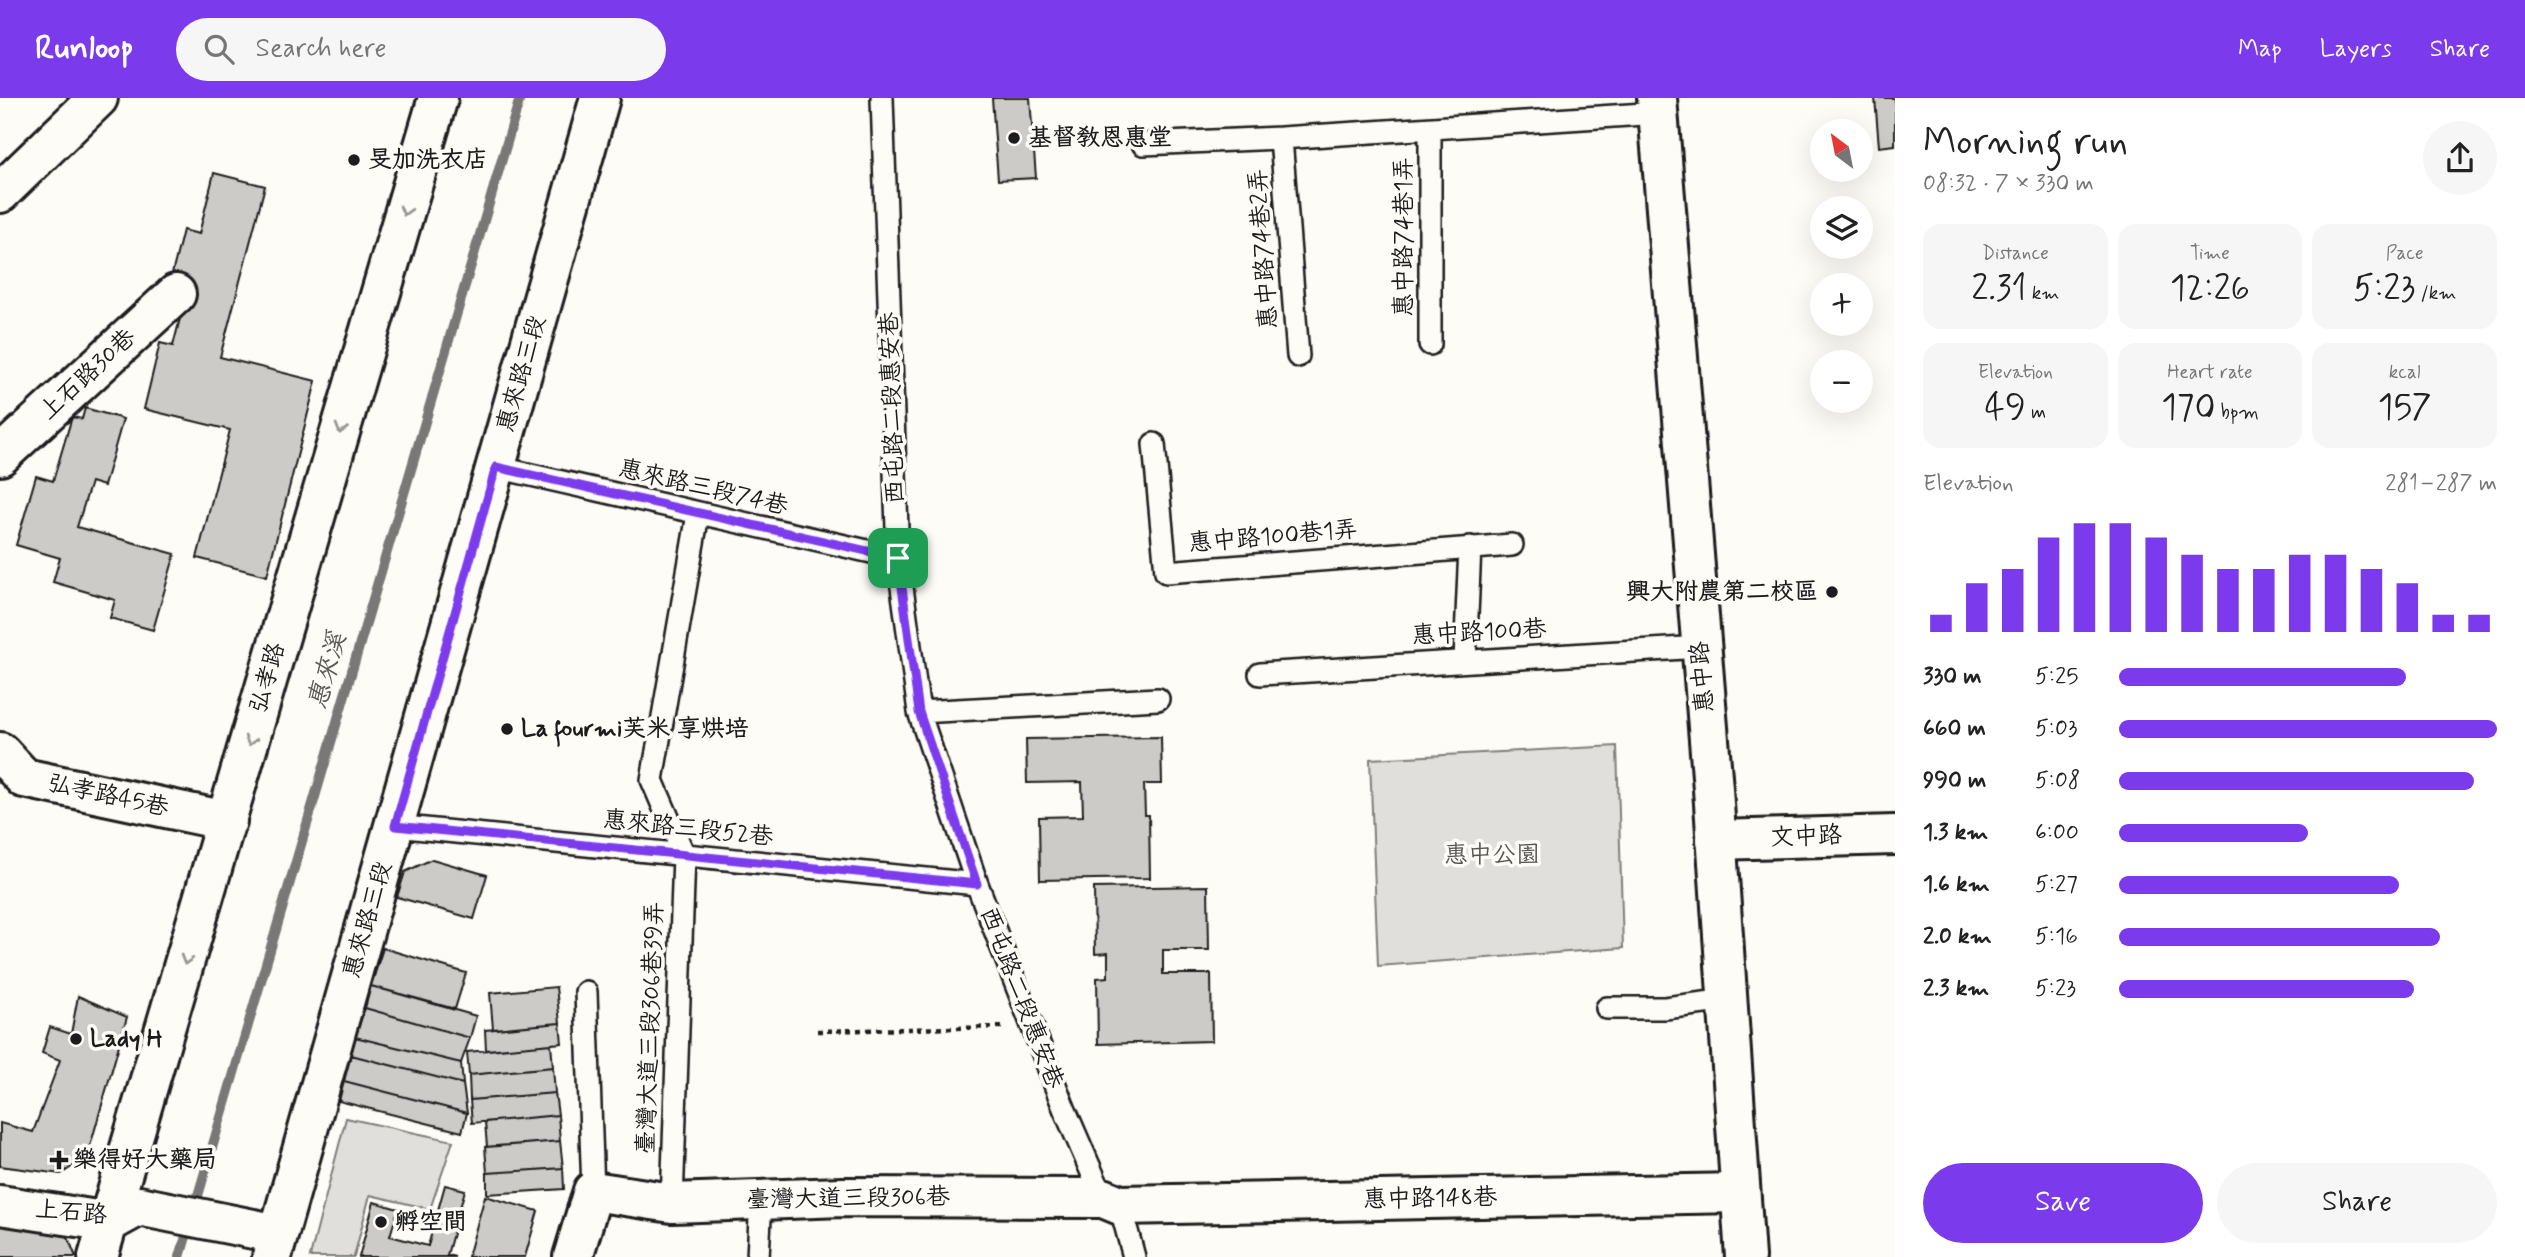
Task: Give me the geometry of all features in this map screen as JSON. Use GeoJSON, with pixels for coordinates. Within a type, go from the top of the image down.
{"type":"FeatureCollection","features":[{"type":"Feature","properties":{"kind":"street"},"geometry":{"type":"LineString","coordinates":[[3,183],[97,98]]}},
{"type":"Feature","properties":{"kind":"street","name":"弘孝路"},"geometry":{"type":"LineString","coordinates":[[99,1257],[124,1214],[226,821],[438,98]]}},
{"type":"Feature","properties":{"kind":"street","name":"惠來路三段"},"geometry":{"type":"LineString","coordinates":[[275,1245],[600,98]]}},
{"type":"Feature","properties":{"kind":"street","name":"惠中路"},"geometry":{"type":"LineString","coordinates":[[1658,106],[1716,840],[1745,1257]]}},
{"type":"Feature","properties":{"kind":"street","name":"上石路30巷"},"geometry":{"type":"LineString","coordinates":[[0,456],[176,294]]}},
{"type":"Feature","properties":{"kind":"street","name":"弘孝路45巷"},"geometry":{"type":"LineString","coordinates":[[0,752],[24,778],[226,821]]}},
{"type":"Feature","properties":{"kind":"street","name":"文中路"},"geometry":{"type":"LineString","coordinates":[[1716,840],[1895,835]]}},
{"type":"Feature","properties":{"kind":"street"},"geometry":{"type":"LineString","coordinates":[[573,1257],[593,1191]]}},
{"type":"Feature","properties":{"kind":"street","name":"臺灣大道三段306巷"},"geometry":{"type":"LineString","coordinates":[[593,1191],[671,1203],[761,1199],[1112,1201]]}},
{"type":"Feature","properties":{"kind":"street","name":"惠中路148巷"},"geometry":{"type":"LineString","coordinates":[[1112,1201],[1740,1192]]}},
{"type":"Feature","properties":{"kind":"street","name":"上石路"},"geometry":{"type":"LineString","coordinates":[[0,1205],[124,1214],[275,1245]]}},
{"type":"Feature","properties":{"kind":"lane","name":"西屯路二段惠安巷"},"geometry":{"type":"LineString","coordinates":[[882,98],[898,558],[919,712],[977,884],[1031,1026],[1112,1201],[1134,1257]]}},
{"type":"Feature","properties":{"kind":"lane"},"geometry":{"type":"LineString","coordinates":[[1143,144],[1430,129],[1658,106]]}},
{"type":"Feature","properties":{"kind":"lane","name":"惠中路74巷1弄"},"geometry":{"type":"LineString","coordinates":[[1430,129],[1430,344]]}},
{"type":"Feature","properties":{"kind":"lane","name":"惠中路74巷2弄"},"geometry":{"type":"LineString","coordinates":[[1281,138],[1298,356]]}},
{"type":"Feature","properties":{"kind":"lane","name":"惠中路100巷1弄"},"geometry":{"type":"LineString","coordinates":[[1154,444],[1166,572],[1512,545]]}},
{"type":"Feature","properties":{"kind":"lane","name":"惠來路三段74巷"},"geometry":{"type":"LineString","coordinates":[[496,467],[898,558]]}},
{"type":"Feature","properties":{"kind":"lane"},"geometry":{"type":"LineString","coordinates":[[684,855],[652,780],[698,514]]}},
{"type":"Feature","properties":{"kind":"lane"},"geometry":{"type":"LineString","coordinates":[[1465,660],[1470,547]]}},
{"type":"Feature","properties":{"kind":"lane","name":"惠中路100巷"},"geometry":{"type":"LineString","coordinates":[[1260,674],[1701,647]]}},
{"type":"Feature","properties":{"kind":"lane"},"geometry":{"type":"LineString","coordinates":[[919,712],[1158,699]]}},
{"type":"Feature","properties":{"kind":"lane","name":"惠來路三段52巷"},"geometry":{"type":"LineString","coordinates":[[395,826],[977,884]]}},
{"type":"Feature","properties":{"kind":"lane","name":"臺灣大道三段306巷39弄"},"geometry":{"type":"LineString","coordinates":[[671,1203],[684,855]]}},
{"type":"Feature","properties":{"kind":"lane"},"geometry":{"type":"LineString","coordinates":[[586,992],[593,1191]]}},
{"type":"Feature","properties":{"kind":"lane"},"geometry":{"type":"LineString","coordinates":[[1607,1008],[1665,1008],[1728,1000]]}},
{"type":"Feature","properties":{"kind":"lane"},"geometry":{"type":"LineString","coordinates":[[758,1257],[761,1199]]}},
{"type":"Feature","properties":{"kind":"path"},"geometry":{"type":"LineString","coordinates":[[817,1031],[1031,1026]]}},
{"type":"Feature","properties":{"kind":"green space","name":"惠中公園"},"geometry":{"type":"Polygon","coordinates":[[[1617,746],[1623,948],[1378,966],[1370,759],[1617,746]]]}},
{"type":"Feature","properties":{"kind":"green space"},"geometry":{"type":"Polygon","coordinates":[[[346,1118],[453,1141],[430,1209],[370,1195],[354,1257],[310,1257],[346,1118]]]}},
{"type":"Feature","properties":{"kind":"building","name":"基督教恩惠堂"},"geometry":{"type":"Polygon","coordinates":[[[992,98],[1030,98],[1036,178],[998,180],[992,98]]]}},
{"type":"Feature","properties":{"kind":"building"},"geometry":{"type":"Polygon","coordinates":[[[1875,98],[1895,98],[1895,145],[1879,147],[1875,98]]]}},
{"type":"Feature","properties":{"kind":"building"},"geometry":{"type":"Polygon","coordinates":[[[214,173],[265,186],[220,357],[316,381],[267,576],[197,558],[230,430],[144,409],[160,343],[173,346],[189,283],[171,278],[183,230],[199,234],[214,173]]]}},
{"type":"Feature","properties":{"kind":"building"},"geometry":{"type":"Polygon","coordinates":[[[85,408],[123,419],[104,486],[91,482],[77,527],[175,554],[153,630],[110,618],[115,600],[53,582],[60,558],[16,545],[36,476],[53,481],[72,417],[82,419],[85,408]]]}},
{"type":"Feature","properties":{"kind":"building"},"geometry":{"type":"Polygon","coordinates":[[[1161,737],[1162,784],[1144,784],[1145,815],[1149,815],[1150,878],[1040,880],[1039,817],[1083,816],[1082,782],[1027,783],[1026,739],[1161,737]]]}},
{"type":"Feature","properties":{"kind":"building"},"geometry":{"type":"Polygon","coordinates":[[[432,859],[487,875],[474,919],[397,897],[405,872],[432,859]]]}},
{"type":"Feature","properties":{"kind":"building"},"geometry":{"type":"Polygon","coordinates":[[[1208,886],[1209,950],[1163,950],[1163,974],[1211,974],[1212,1041],[1098,1044],[1097,978],[1108,977],[1108,953],[1095,954],[1094,888],[1208,886]]]}},
{"type":"Feature","properties":{"kind":"building"},"geometry":{"type":"Polygon","coordinates":[[[383,948],[466,973],[455,1009],[371,986],[383,948]]]}},
{"type":"Feature","properties":{"kind":"building"},"geometry":{"type":"Polygon","coordinates":[[[371,986],[476,1016],[470,1038],[365,1008],[371,986]]]}},
{"type":"Feature","properties":{"kind":"building"},"geometry":{"type":"Polygon","coordinates":[[[556,987],[560,1023],[493,1029],[490,993],[556,987]]]}},
{"type":"Feature","properties":{"kind":"building"},"geometry":{"type":"Polygon","coordinates":[[[78,996],[127,1017],[87,1157],[61,1174],[0,1166],[0,1123],[33,1132],[60,1060],[42,1053],[50,1027],[71,1034],[78,996]]]}},
{"type":"Feature","properties":{"kind":"building"},"geometry":{"type":"Polygon","coordinates":[[[365,1008],[470,1038],[461,1063],[355,1037],[365,1008]]]}},
{"type":"Feature","properties":{"kind":"building"},"geometry":{"type":"Polygon","coordinates":[[[560,1023],[562,1043],[486,1050],[485,1030],[560,1023]]]}},
{"type":"Feature","properties":{"kind":"building"},"geometry":{"type":"Polygon","coordinates":[[[355,1037],[461,1063],[463,1084],[351,1055],[355,1037]]]}},
{"type":"Feature","properties":{"kind":"building"},"geometry":{"type":"Polygon","coordinates":[[[551,1044],[553,1067],[469,1075],[467,1052],[551,1044]]]}},
{"type":"Feature","properties":{"kind":"building"},"geometry":{"type":"Polygon","coordinates":[[[351,1055],[463,1084],[467,1113],[344,1081],[351,1055]]]}},
{"type":"Feature","properties":{"kind":"building"},"geometry":{"type":"Polygon","coordinates":[[[553,1067],[555,1093],[470,1100],[469,1075],[553,1067]]]}},
{"type":"Feature","properties":{"kind":"building"},"geometry":{"type":"Polygon","coordinates":[[[344,1081],[467,1113],[462,1132],[339,1101],[344,1081]]]}},
{"type":"Feature","properties":{"kind":"building"},"geometry":{"type":"Polygon","coordinates":[[[555,1093],[558,1115],[472,1123],[470,1100],[555,1093]]]}},
{"type":"Feature","properties":{"kind":"building"},"geometry":{"type":"Polygon","coordinates":[[[558,1115],[560,1141],[487,1147],[485,1122],[558,1115]]]}},
{"type":"Feature","properties":{"kind":"building"},"geometry":{"type":"Polygon","coordinates":[[[560,1141],[563,1168],[487,1173],[485,1147],[560,1141]]]}},
{"type":"Feature","properties":{"kind":"building"},"geometry":{"type":"Polygon","coordinates":[[[563,1168],[564,1189],[487,1194],[487,1173],[563,1168]]]}},
{"type":"Feature","properties":{"kind":"building","name":"孵空間"},"geometry":{"type":"Polygon","coordinates":[[[445,1185],[465,1190],[447,1255],[455,1257],[359,1257],[374,1202],[398,1209],[390,1236],[428,1246],[445,1185]]]}},
{"type":"Feature","properties":{"kind":"building","name":"孵空間"},"geometry":{"type":"Polygon","coordinates":[[[485,1196],[538,1211],[525,1257],[468,1257],[485,1196]]]}},
{"type":"Feature","properties":{"kind":"building"},"geometry":{"type":"Polygon","coordinates":[[[0,1225],[67,1235],[76,1257],[0,1257],[0,1225]]]}},
{"type":"Feature","properties":{"kind":"waterway","name":"惠來溪"},"geometry":{"type":"LineString","coordinates":[[180,1257],[520,98]]}},
{"type":"Feature","properties":{"kind":"place","name":"基督教恩惠堂"},"geometry":{"type":"Point","coordinates":[1014,138]}},
{"type":"Feature","properties":{"kind":"place","name":"旻加洗衣店"},"geometry":{"type":"Point","coordinates":[354,160]}},
{"type":"Feature","properties":{"kind":"place","name":"興大附農第二校區"},"geometry":{"type":"Point","coordinates":[1832,592]}},
{"type":"Feature","properties":{"kind":"place","name":"La fourmi芙米 享烘培"},"geometry":{"type":"Point","coordinates":[507,729]}},
{"type":"Feature","properties":{"kind":"place","name":"Lady H"},"geometry":{"type":"Point","coordinates":[76,1039]}},
{"type":"Feature","properties":{"kind":"place","name":"樂得好大藥局"},"geometry":{"type":"Point","coordinates":[59,1160]}},
{"type":"Feature","properties":{"kind":"place","name":"孵空間"},"geometry":{"type":"Point","coordinates":[381,1222]}},
{"type":"Feature","properties":{"kind":"route"},"geometry":{"type":"LineString","coordinates":[[496,467],[898,558],[919,712],[977,884],[395,826],[496,467]]}}]}
